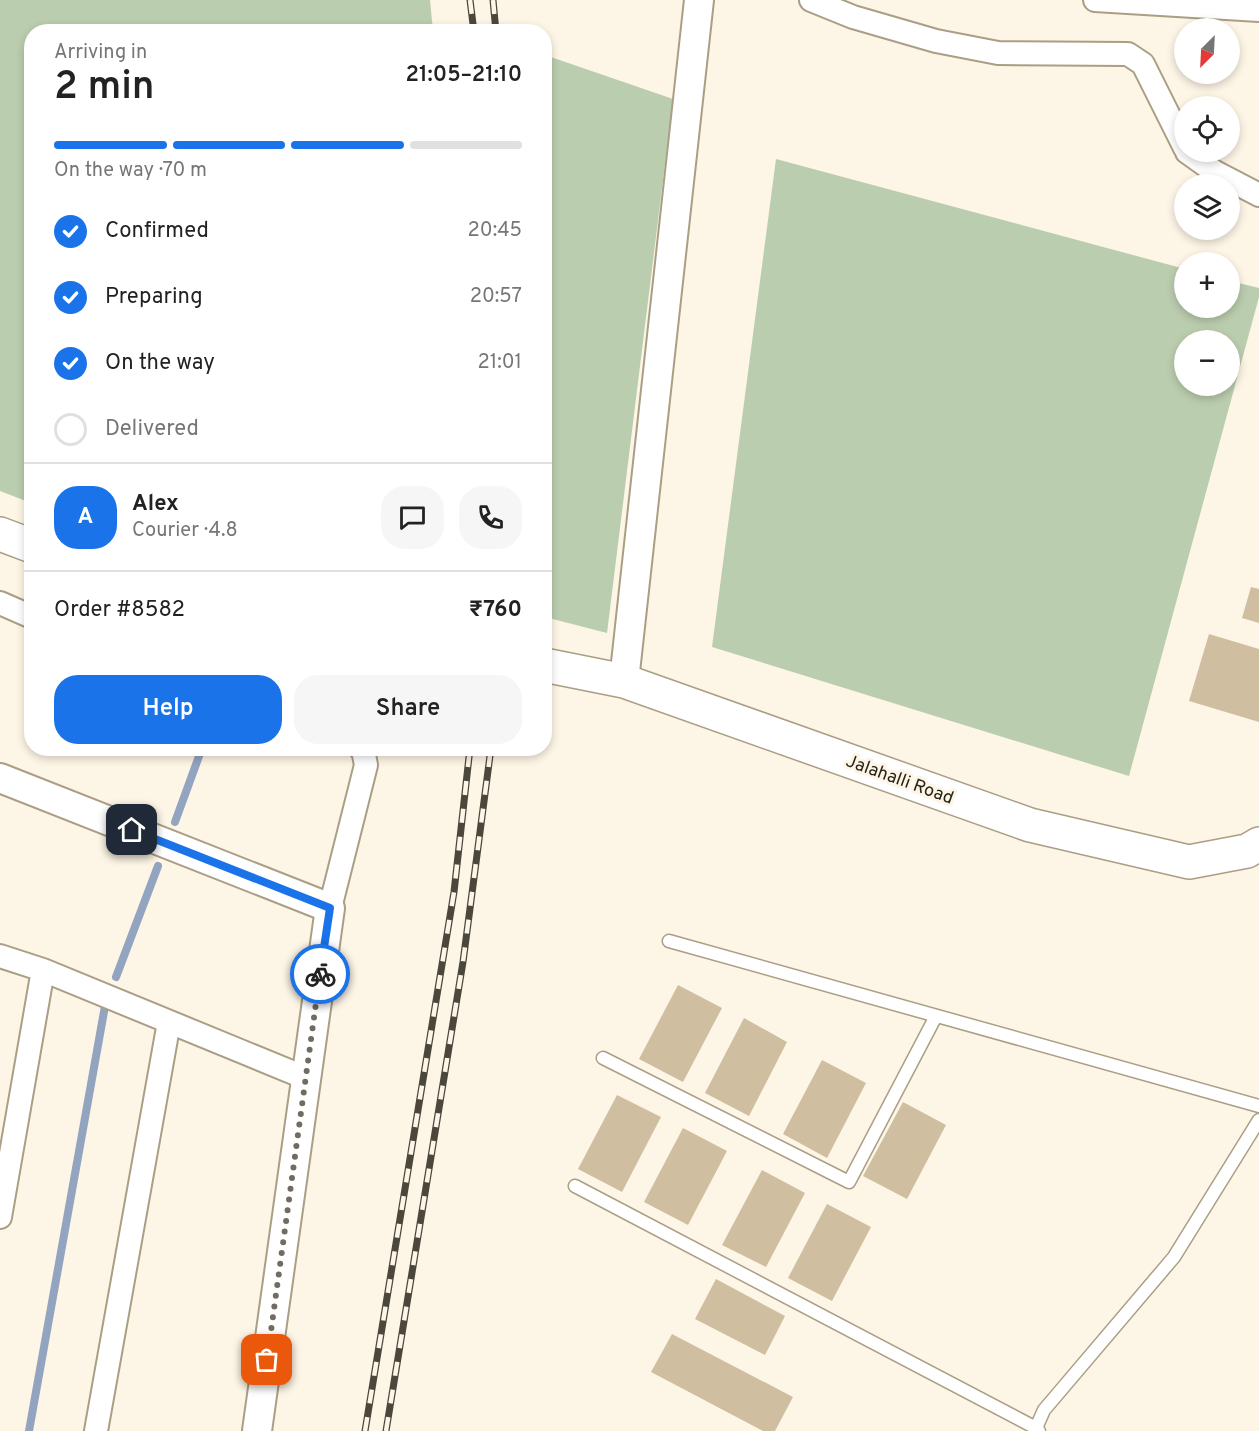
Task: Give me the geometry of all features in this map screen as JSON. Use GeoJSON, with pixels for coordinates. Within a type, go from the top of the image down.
{"type":"FeatureCollection","features":[{"type":"Feature","properties":{"kind":"main road"},"geometry":{"type":"LineString","coordinates":[[0,534],[24,543]]}},
{"type":"Feature","properties":{"kind":"main road","name":"Jalahalli Road"},"geometry":{"type":"LineString","coordinates":[[552,666],[624,681],[1030,825],[1189,862],[1246,851],[1259,844]]}},
{"type":"Feature","properties":{"kind":"street"},"geometry":{"type":"LineString","coordinates":[[624,681],[699,0]]}},
{"type":"Feature","properties":{"kind":"street"},"geometry":{"type":"LineString","coordinates":[[811,0],[853,17],[936,41],[998,53],[1128,54],[1143,64],[1174,126]]}},
{"type":"Feature","properties":{"kind":"street"},"geometry":{"type":"LineString","coordinates":[[1095,0],[1259,10]]}},
{"type":"Feature","properties":{"kind":"street"},"geometry":{"type":"LineString","coordinates":[[1202,162],[1215,172],[1259,195]]}},
{"type":"Feature","properties":{"kind":"street"},"geometry":{"type":"LineString","coordinates":[[0,603],[24,614]]}},
{"type":"Feature","properties":{"kind":"street"},"geometry":{"type":"LineString","coordinates":[[257,1431],[330,908],[366,765],[364,756]]}},
{"type":"Feature","properties":{"kind":"street"},"geometry":{"type":"LineString","coordinates":[[0,778],[330,908]]}},
{"type":"Feature","properties":{"kind":"street"},"geometry":{"type":"LineString","coordinates":[[0,956],[43,970],[306,1078]]}},
{"type":"Feature","properties":{"kind":"street"},"geometry":{"type":"LineString","coordinates":[[0,1217],[43,970]]}},
{"type":"Feature","properties":{"kind":"street"},"geometry":{"type":"LineString","coordinates":[[96,1431],[169,1022]]}},
{"type":"Feature","properties":{"kind":"lane"},"geometry":{"type":"LineString","coordinates":[[669,941],[1259,1107]]}},
{"type":"Feature","properties":{"kind":"lane"},"geometry":{"type":"LineString","coordinates":[[603,1058],[849,1182],[936,1016]]}},
{"type":"Feature","properties":{"kind":"lane"},"geometry":{"type":"LineString","coordinates":[[575,1186],[1038,1430],[1044,1410],[1174,1257],[1259,1120]]}},
{"type":"Feature","properties":{"kind":"green space"},"geometry":{"type":"Polygon","coordinates":[[[0,0],[430,0],[432,24],[24,24],[24,500],[0,491],[0,0]]]}},
{"type":"Feature","properties":{"kind":"green space"},"geometry":{"type":"Polygon","coordinates":[[[552,57],[673,99],[607,633],[552,619],[552,57]]]}},
{"type":"Feature","properties":{"kind":"green space"},"geometry":{"type":"Polygon","coordinates":[[[776,159],[1174,266],[1174,318],[1240,318],[1240,283],[1259,288],[1259,297],[1240,367],[1240,330],[1174,330],[1174,396],[1232,396],[1129,776],[712,647],[776,159]]]}},
{"type":"Feature","properties":{"kind":"building"},"geometry":{"type":"Polygon","coordinates":[[[1251,587],[1259,589],[1259,623],[1242,618],[1251,587]]]}},
{"type":"Feature","properties":{"kind":"building"},"geometry":{"type":"Polygon","coordinates":[[[1209,634],[1259,649],[1259,722],[1189,701],[1209,634]]]}},
{"type":"Feature","properties":{"kind":"building"},"geometry":{"type":"Polygon","coordinates":[[[678,985],[722,1008],[683,1082],[639,1059],[678,985]]]}},
{"type":"Feature","properties":{"kind":"building"},"geometry":{"type":"Polygon","coordinates":[[[744,1018],[787,1042],[749,1116],[705,1093],[744,1018]]]}},
{"type":"Feature","properties":{"kind":"building"},"geometry":{"type":"Polygon","coordinates":[[[822,1060],[866,1083],[827,1158],[783,1134],[822,1060]]]}},
{"type":"Feature","properties":{"kind":"building"},"geometry":{"type":"Polygon","coordinates":[[[617,1095],[661,1117],[622,1192],[578,1169],[617,1095]]]}},
{"type":"Feature","properties":{"kind":"building"},"geometry":{"type":"Polygon","coordinates":[[[903,1102],[946,1125],[907,1199],[863,1176],[903,1102]]]}},
{"type":"Feature","properties":{"kind":"building"},"geometry":{"type":"Polygon","coordinates":[[[683,1128],[727,1151],[688,1225],[644,1202],[683,1128]]]}},
{"type":"Feature","properties":{"kind":"building"},"geometry":{"type":"Polygon","coordinates":[[[762,1170],[805,1193],[766,1267],[722,1245],[762,1170]]]}},
{"type":"Feature","properties":{"kind":"building"},"geometry":{"type":"Polygon","coordinates":[[[827,1204],[871,1227],[832,1301],[788,1278],[827,1204]]]}},
{"type":"Feature","properties":{"kind":"building"},"geometry":{"type":"Polygon","coordinates":[[[716,1279],[785,1316],[765,1355],[695,1319],[716,1279]]]}},
{"type":"Feature","properties":{"kind":"building"},"geometry":{"type":"Polygon","coordinates":[[[672,1334],[793,1397],[775,1431],[763,1431],[651,1372],[672,1334]]]}},
{"type":"Feature","properties":{"kind":"waterway"},"geometry":{"type":"LineString","coordinates":[[175,822],[199,756]]}},
{"type":"Feature","properties":{"kind":"waterway"},"geometry":{"type":"LineString","coordinates":[[116,977],[158,866]]}},
{"type":"Feature","properties":{"kind":"waterway"},"geometry":{"type":"LineString","coordinates":[[29,1431],[105,1006]]}},
{"type":"Feature","properties":{"kind":"railway"},"geometry":{"type":"LineString","coordinates":[[470,0],[473,24]]}},
{"type":"Feature","properties":{"kind":"railway"},"geometry":{"type":"LineString","coordinates":[[493,0],[495,24]]}},
{"type":"Feature","properties":{"kind":"railway"},"geometry":{"type":"LineString","coordinates":[[365,1431],[454,892],[469,756]]}},
{"type":"Feature","properties":{"kind":"railway"},"geometry":{"type":"LineString","coordinates":[[386,1431],[463,962],[490,756]]}},
{"type":"Feature","properties":{"kind":"way so far"},"geometry":{"type":"LineString","coordinates":[[267,1360],[320,974]]}},
{"type":"Feature","properties":{"kind":"route"},"geometry":{"type":"LineString","coordinates":[[132,830],[330,908],[320,974]]}}]}
